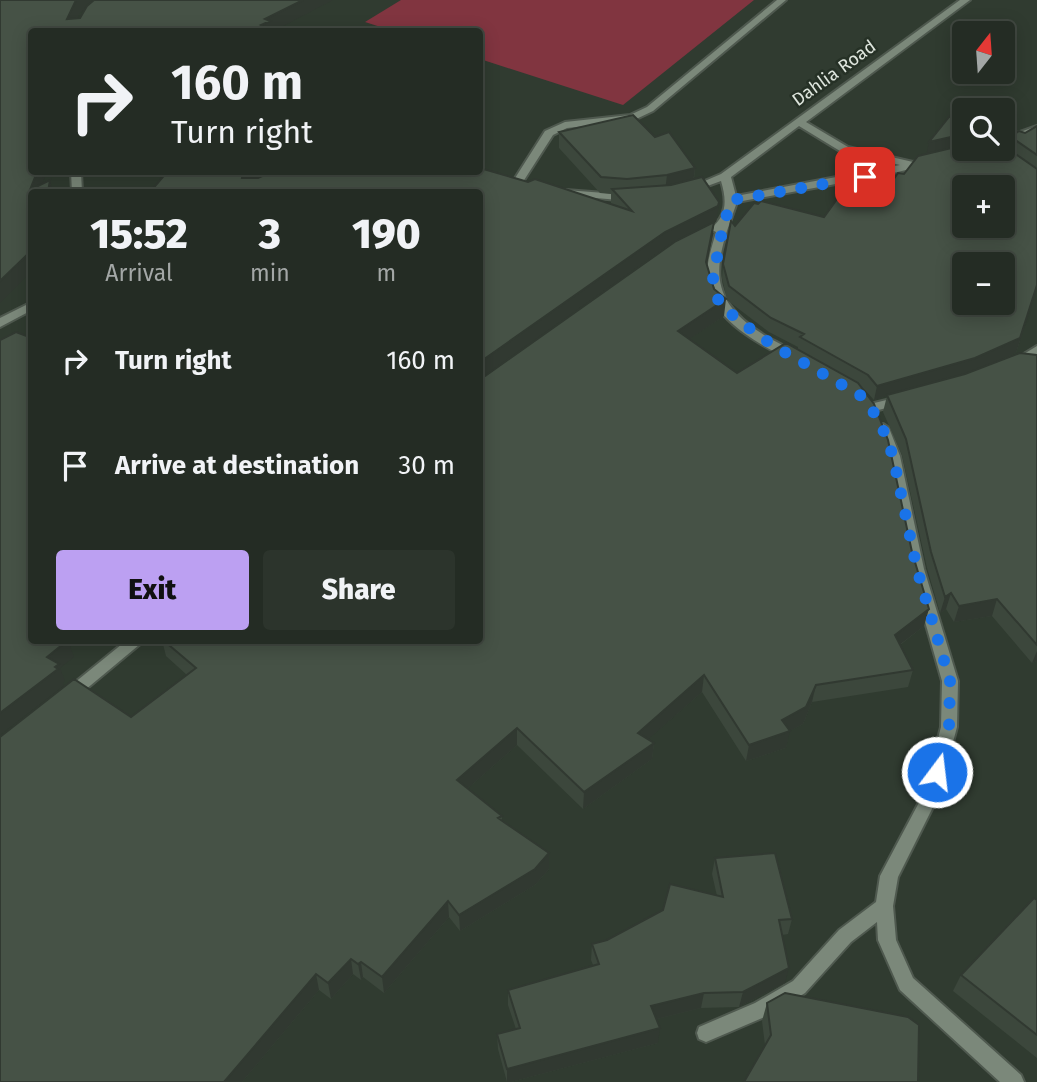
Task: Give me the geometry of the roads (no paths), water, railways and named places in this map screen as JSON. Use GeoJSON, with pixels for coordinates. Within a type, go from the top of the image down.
{"type":"FeatureCollection","features":[{"type":"Feature","properties":{"kind":"street"},"geometry":{"type":"LineString","coordinates":[[528,188],[510,185],[549,133],[565,125],[632,118],[650,110],[782,0]]}},
{"type":"Feature","properties":{"kind":"street","name":"Dahlia Road"},"geometry":{"type":"LineString","coordinates":[[675,195],[725,176],[966,0]]}},
{"type":"Feature","properties":{"kind":"street"},"geometry":{"type":"LineString","coordinates":[[799,122],[844,149],[913,165]]}},
{"type":"Feature","properties":{"kind":"street"},"geometry":{"type":"LineString","coordinates":[[1015,137],[1037,129]]}},
{"type":"Feature","properties":{"kind":"street"},"geometry":{"type":"LineString","coordinates":[[732,200],[827,184],[937,159]]}},
{"type":"Feature","properties":{"kind":"street"},"geometry":{"type":"LineString","coordinates":[[725,176],[732,200],[723,226],[713,278],[719,303],[774,346],[807,365]]}},
{"type":"Feature","properties":{"kind":"street"},"geometry":{"type":"LineString","coordinates":[[550,191],[639,199]]}},
{"type":"Feature","properties":{"kind":"street"},"geometry":{"type":"LineString","coordinates":[[701,237],[723,226]]}},
{"type":"Feature","properties":{"kind":"street"},"geometry":{"type":"LineString","coordinates":[[0,323],[28,307]]}},
{"type":"Feature","properties":{"kind":"street"},"geometry":{"type":"LineString","coordinates":[[998,369],[1016,363],[1037,350]]}},
{"type":"Feature","properties":{"kind":"street"},"geometry":{"type":"LineString","coordinates":[[1016,363],[1037,365]]}},
{"type":"Feature","properties":{"kind":"street"},"geometry":{"type":"LineString","coordinates":[[860,395],[879,419],[893,456],[917,569],[950,681],[949,727],[931,795],[888,876],[884,906],[887,940],[906,984],[1014,1082]]}},
{"type":"Feature","properties":{"kind":"street"},"geometry":{"type":"LineString","coordinates":[[870,408],[920,396]]}},
{"type":"Feature","properties":{"kind":"street"},"geometry":{"type":"LineString","coordinates":[[55,705],[133,644]]}},
{"type":"Feature","properties":{"kind":"street"},"geometry":{"type":"LineString","coordinates":[[706,1032],[762,1009],[799,987],[845,936],[884,906]]}}]}
